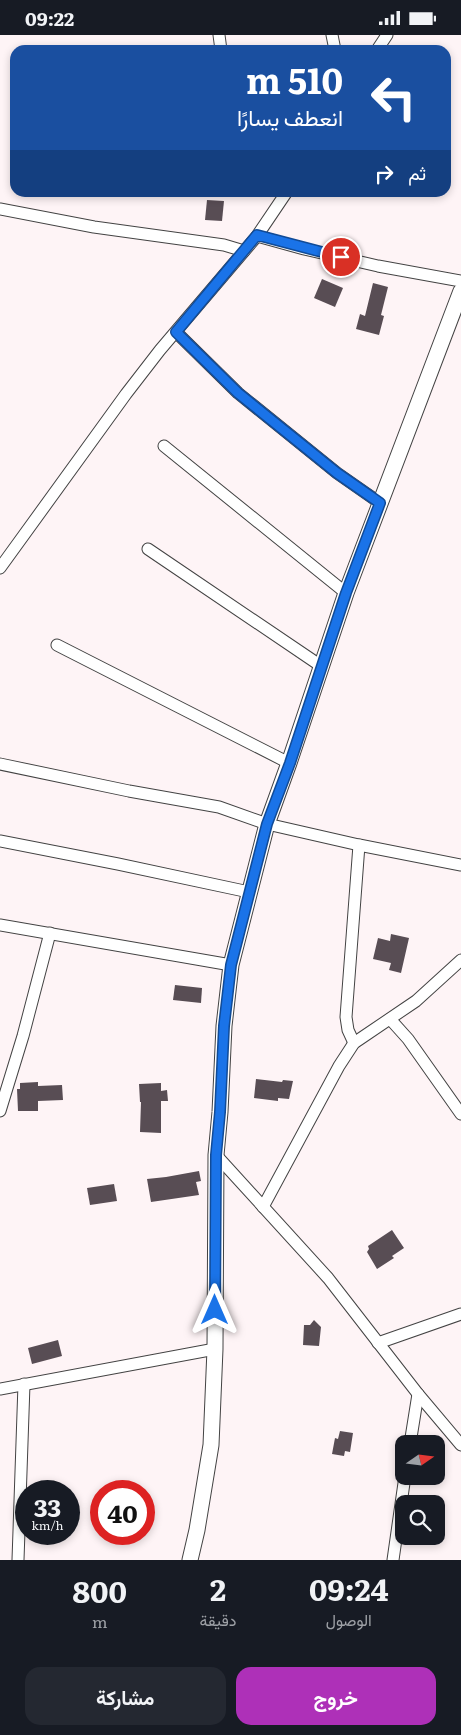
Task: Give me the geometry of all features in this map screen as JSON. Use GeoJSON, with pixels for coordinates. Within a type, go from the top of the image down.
{"type":"FeatureCollection","features":[{"type":"Feature","properties":{"kind":"street"},"geometry":{"type":"LineString","coordinates":[[0,568],[126,393],[257,235],[283,197]]}},
{"type":"Feature","properties":{"kind":"street"},"geometry":{"type":"LineString","coordinates":[[0,209],[94,227],[224,245],[244,251]]}},
{"type":"Feature","properties":{"kind":"street"},"geometry":{"type":"LineString","coordinates":[[257,235],[304,249],[378,266],[461,281]]}},
{"type":"Feature","properties":{"kind":"street"},"geometry":{"type":"LineString","coordinates":[[190,1560],[211,1445],[215,1349],[216,1155],[224,1026],[231,965],[267,824],[290,763],[346,593],[461,291]]}},
{"type":"Feature","properties":{"kind":"street"},"geometry":{"type":"LineString","coordinates":[[176,332],[238,393],[337,473],[380,503]]}},
{"type":"Feature","properties":{"kind":"street"},"geometry":{"type":"LineString","coordinates":[[164,446],[346,593]]}},
{"type":"Feature","properties":{"kind":"street"},"geometry":{"type":"LineString","coordinates":[[148,549],[321,667]]}},
{"type":"Feature","properties":{"kind":"street"},"geometry":{"type":"LineString","coordinates":[[57,645],[290,763]]}},
{"type":"Feature","properties":{"kind":"street"},"geometry":{"type":"LineString","coordinates":[[0,764],[129,791],[219,807],[267,824],[359,845],[461,865]]}},
{"type":"Feature","properties":{"kind":"street"},"geometry":{"type":"LineString","coordinates":[[0,841],[249,892]]}},
{"type":"Feature","properties":{"kind":"street"},"geometry":{"type":"LineString","coordinates":[[354,1043],[348,1030],[346,1017],[359,845]]}},
{"type":"Feature","properties":{"kind":"street"},"geometry":{"type":"LineString","coordinates":[[0,925],[231,965]]}},
{"type":"Feature","properties":{"kind":"street"},"geometry":{"type":"LineString","coordinates":[[0,1111],[23,1036],[50,933]]}},
{"type":"Feature","properties":{"kind":"street"},"geometry":{"type":"LineString","coordinates":[[263,1207],[339,1066],[354,1043],[416,1001],[461,960]]}},
{"type":"Feature","properties":{"kind":"street"},"geometry":{"type":"LineString","coordinates":[[390,1019],[408,1039],[461,1114]]}},
{"type":"Feature","properties":{"kind":"street"},"geometry":{"type":"LineString","coordinates":[[216,1155],[328,1278],[418,1394],[461,1445]]}},
{"type":"Feature","properties":{"kind":"street"},"geometry":{"type":"LineString","coordinates":[[378,1343],[461,1314]]}},
{"type":"Feature","properties":{"kind":"street"},"geometry":{"type":"LineString","coordinates":[[0,1389],[215,1349]]}},
{"type":"Feature","properties":{"kind":"street"},"geometry":{"type":"LineString","coordinates":[[18,1560],[24,1384]]}},
{"type":"Feature","properties":{"kind":"street"},"geometry":{"type":"LineString","coordinates":[[411,1435],[418,1394]]}},
{"type":"Feature","properties":{"kind":"street"},"geometry":{"type":"LineString","coordinates":[[393,1560],[404,1485]]}},
{"type":"Feature","properties":{"kind":"street"},"geometry":{"type":"LineString","coordinates":[[196,1560],[197,1530]]}},
{"type":"Feature","properties":{"kind":"building"},"geometry":{"type":"Polygon","coordinates":[[[207,200],[224,201],[222,221],[205,220],[207,200]]]}},
{"type":"Feature","properties":{"kind":"building"},"geometry":{"type":"Polygon","coordinates":[[[322,279],[343,288],[335,307],[314,298],[322,279]]]}},
{"type":"Feature","properties":{"kind":"building"},"geometry":{"type":"Polygon","coordinates":[[[373,283],[388,287],[381,315],[384,316],[379,335],[356,329],[360,314],[365,316],[373,283]]]}},
{"type":"Feature","properties":{"kind":"building"},"geometry":{"type":"Polygon","coordinates":[[[391,934],[409,938],[401,973],[389,970],[391,963],[373,959],[378,938],[390,941],[391,934]]]}},
{"type":"Feature","properties":{"kind":"building"},"geometry":{"type":"Polygon","coordinates":[[[175,985],[202,988],[201,1003],[173,1000],[175,985]]]}},
{"type":"Feature","properties":{"kind":"building"},"geometry":{"type":"Polygon","coordinates":[[[256,1079],[282,1082],[283,1080],[293,1081],[289,1099],[278,1098],[278,1101],[254,1098],[256,1079]]]}},
{"type":"Feature","properties":{"kind":"building"},"geometry":{"type":"Polygon","coordinates":[[[38,1082],[38,1086],[62,1085],[63,1100],[38,1101],[38,1111],[18,1111],[17,1089],[20,1089],[20,1083],[38,1082]]]}},
{"type":"Feature","properties":{"kind":"building"},"geometry":{"type":"Polygon","coordinates":[[[161,1083],[161,1091],[167,1090],[168,1101],[161,1101],[161,1133],[140,1132],[141,1102],[139,1084],[161,1083]]]}},
{"type":"Feature","properties":{"kind":"building"},"geometry":{"type":"Polygon","coordinates":[[[199,1171],[201,1181],[196,1182],[199,1195],[151,1202],[147,1179],[199,1171]]]}},
{"type":"Feature","properties":{"kind":"building"},"geometry":{"type":"Polygon","coordinates":[[[114,1184],[117,1201],[90,1205],[87,1188],[114,1184]]]}},
{"type":"Feature","properties":{"kind":"building"},"geometry":{"type":"Polygon","coordinates":[[[392,1230],[404,1248],[392,1256],[394,1258],[377,1269],[367,1252],[368,1246],[392,1230]]]}},
{"type":"Feature","properties":{"kind":"building"},"geometry":{"type":"Polygon","coordinates":[[[314,1320],[321,1327],[319,1346],[303,1345],[304,1325],[310,1325],[314,1320]]]}},
{"type":"Feature","properties":{"kind":"building"},"geometry":{"type":"Polygon","coordinates":[[[58,1340],[62,1356],[32,1364],[28,1348],[58,1340]]]}},
{"type":"Feature","properties":{"kind":"building"},"geometry":{"type":"Polygon","coordinates":[[[340,1431],[353,1433],[350,1452],[345,1451],[344,1456],[332,1454],[335,1438],[338,1439],[340,1431]]]}},
{"type":"Feature","properties":{"kind":"route"},"geometry":{"type":"LineString","coordinates":[[215,1310],[216,1155],[224,1026],[231,965],[267,824],[290,763],[346,593],[380,503],[337,473],[238,393],[176,332],[257,235],[304,249],[341,257]]}}]}
